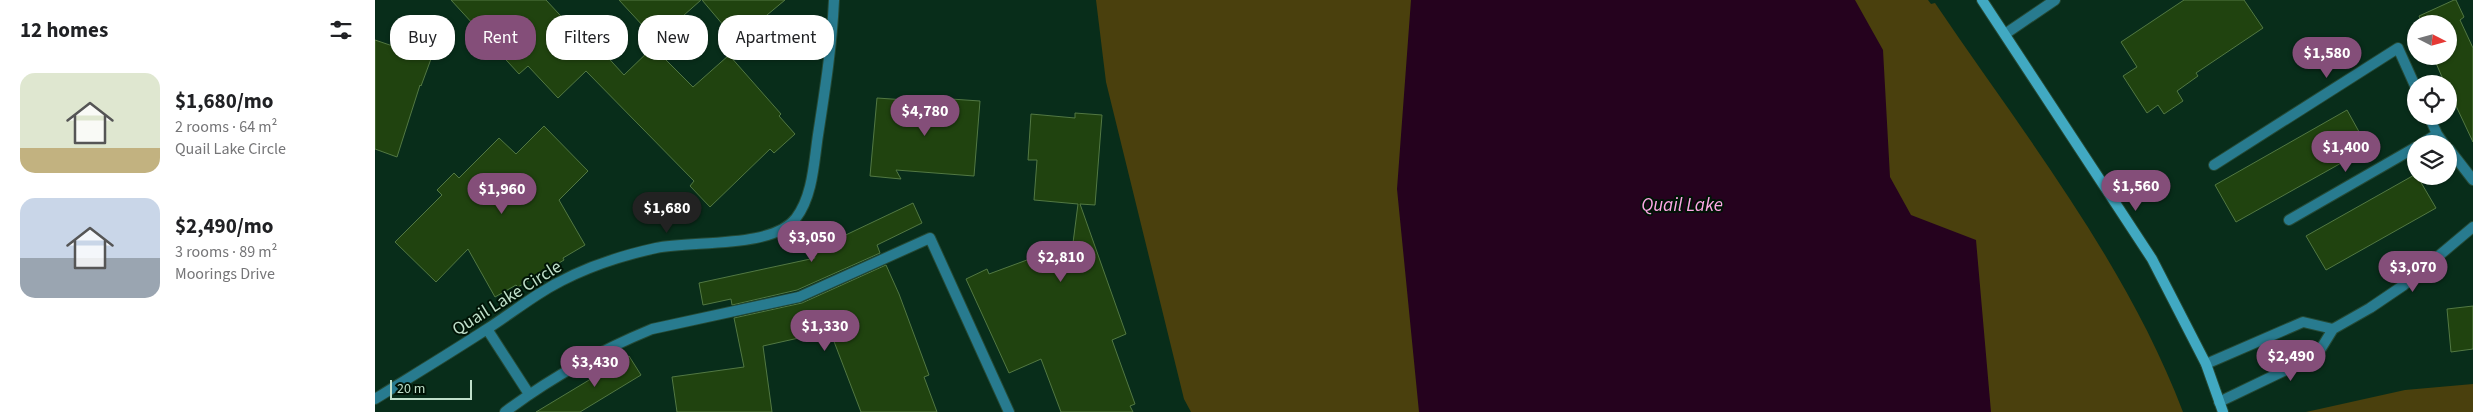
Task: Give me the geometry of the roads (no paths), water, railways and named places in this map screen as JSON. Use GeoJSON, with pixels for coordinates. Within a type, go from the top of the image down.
{"type":"FeatureCollection","features":[{"type":"Feature","properties":{"kind":"street","name":"Quail Lake Circle"},"geometry":{"type":"LineString","coordinates":[[375,399],[487,329],[538,294],[579,273],[617,259],[656,248],[695,242],[757,238],[781,231],[796,218],[806,199],[812,176],[827,79],[834,0]]}},
{"type":"Feature","properties":{"kind":"street"},"geometry":{"type":"LineString","coordinates":[[1982,0],[2152,259],[2207,364],[2221,407],[2317,355],[2333,329],[2370,308],[2403,285],[2473,227]]}},
{"type":"Feature","properties":{"kind":"street"},"geometry":{"type":"LineString","coordinates":[[2005,34],[2055,0]]}},
{"type":"Feature","properties":{"kind":"street"},"geometry":{"type":"LineString","coordinates":[[2214,165],[2398,48],[2410,75]]}},
{"type":"Feature","properties":{"kind":"street"},"geometry":{"type":"LineString","coordinates":[[2433,125],[2437,134]]}},
{"type":"Feature","properties":{"kind":"street"},"geometry":{"type":"LineString","coordinates":[[2289,220],[2407,151]]}},
{"type":"Feature","properties":{"kind":"street"},"geometry":{"type":"LineString","coordinates":[[2457,159],[2473,180]]}},
{"type":"Feature","properties":{"kind":"street"},"geometry":{"type":"LineString","coordinates":[[505,412],[529,394],[629,338],[652,329],[799,297],[929,238],[1009,412]]}},
{"type":"Feature","properties":{"kind":"street"},"geometry":{"type":"LineString","coordinates":[[2207,364],[2303,322],[2333,329]]}},
{"type":"Feature","properties":{"kind":"street"},"geometry":{"type":"LineString","coordinates":[[487,329],[529,394]]}},
{"type":"Feature","properties":{"kind":"water","name":"Quail Lake"},"geometry":{"type":"Polygon","coordinates":[[[1411,0],[1855,0],[1883,50],[1890,177],[1911,215],[1976,240],[1991,412],[1419,412],[1397,189],[1411,0]]]}}]}
